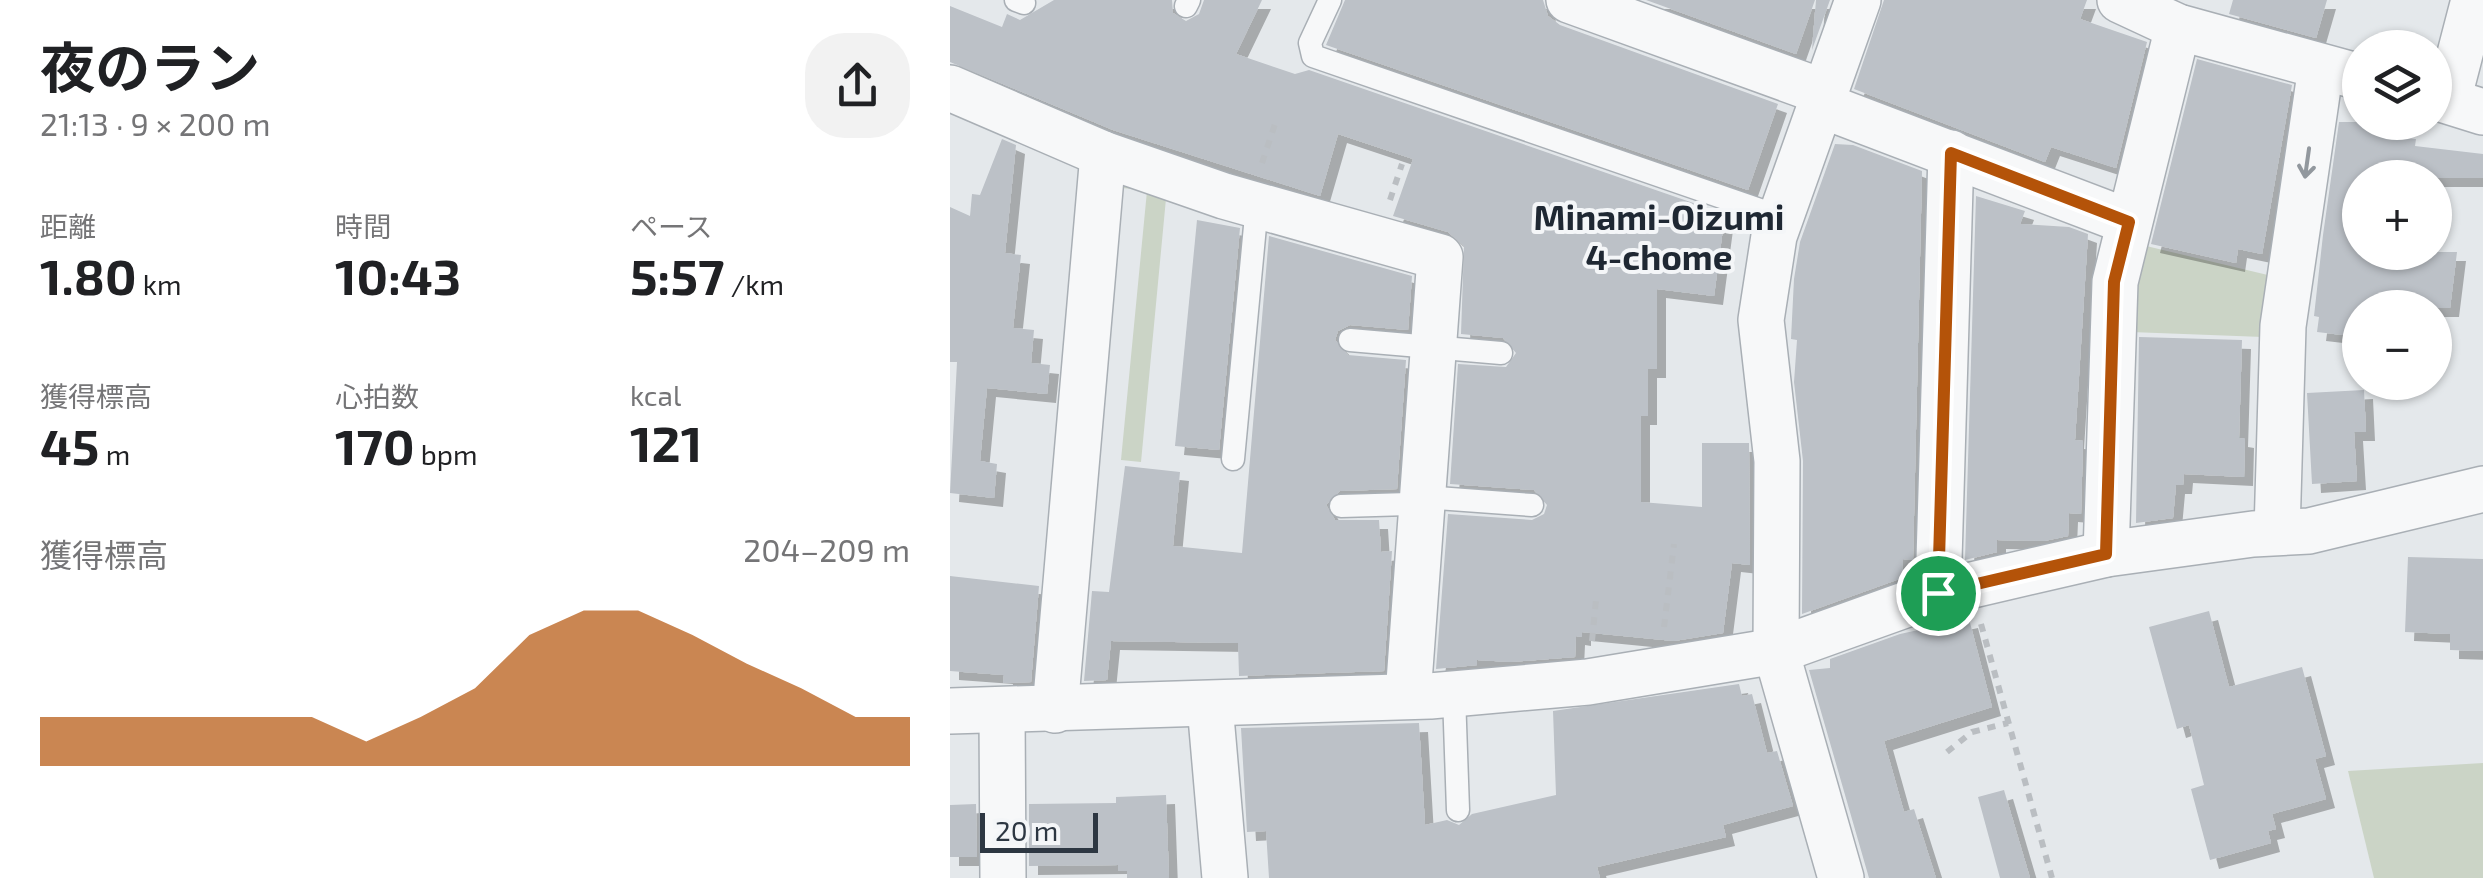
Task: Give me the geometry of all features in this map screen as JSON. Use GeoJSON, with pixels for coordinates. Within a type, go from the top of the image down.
{"type":"FeatureCollection","features":[{"type":"Feature","properties":{"kind":"street"},"geometry":{"type":"LineString","coordinates":[[1569,0],[2129,222]]}},
{"type":"Feature","properties":{"kind":"street"},"geometry":{"type":"LineString","coordinates":[[1841,878],[1776,651],[1777,461],[1761,320],[1780,217],[1858,0]]}},
{"type":"Feature","properties":{"kind":"street"},"geometry":{"type":"LineString","coordinates":[[2120,0],[2199,21],[2340,72],[2283,326],[2277,532]]}},
{"type":"Feature","properties":{"kind":"street"},"geometry":{"type":"LineString","coordinates":[[2455,103],[2474,0]]}},
{"type":"Feature","properties":{"kind":"street"},"geometry":{"type":"LineString","coordinates":[[2106,554],[2114,282],[2129,222],[2199,21]]}},
{"type":"Feature","properties":{"kind":"street"},"geometry":{"type":"LineString","coordinates":[[950,88],[1103,154],[1257,205],[1440,257],[1408,696]]}},
{"type":"Feature","properties":{"kind":"street"},"geometry":{"type":"LineString","coordinates":[[1951,153],[1954,589]]}},
{"type":"Feature","properties":{"kind":"street"},"geometry":{"type":"LineString","coordinates":[[1055,710],[1103,154]]}},
{"type":"Feature","properties":{"kind":"street"},"geometry":{"type":"LineString","coordinates":[[950,711],[1454,695],[1658,671],[1776,651],[1954,589],[2106,554],[2309,531],[2483,489]]}},
{"type":"Feature","properties":{"kind":"street"},"geometry":{"type":"LineString","coordinates":[[1210,705],[1225,878]]}},
{"type":"Feature","properties":{"kind":"street"},"geometry":{"type":"LineString","coordinates":[[1002,712],[1003,878]]}},
{"type":"Feature","properties":{"kind":"lane"},"geometry":{"type":"LineString","coordinates":[[1330,0],[1310,43],[1313,56],[1780,217]]}},
{"type":"Feature","properties":{"kind":"lane"},"geometry":{"type":"LineString","coordinates":[[1233,459],[1257,205]]}},
{"type":"Feature","properties":{"kind":"lane"},"geometry":{"type":"LineString","coordinates":[[1350,340],[1501,353]]}},
{"type":"Feature","properties":{"kind":"lane"},"geometry":{"type":"LineString","coordinates":[[1341,506],[1437,498],[1532,505]]}},
{"type":"Feature","properties":{"kind":"lane"},"geometry":{"type":"LineString","coordinates":[[1454,695],[1458,810]]}},
{"type":"Feature","properties":{"kind":"path"},"geometry":{"type":"LineString","coordinates":[[1658,671],[1674,544]]}},
{"type":"Feature","properties":{"kind":"path"},"geometry":{"type":"LineString","coordinates":[[1954,589],[2008,723],[2052,878]]}},
{"type":"Feature","properties":{"kind":"path"},"geometry":{"type":"LineString","coordinates":[[1947,752],[1972,732],[2008,723]]}},
{"type":"Feature","properties":{"kind":"green space"},"geometry":{"type":"Polygon","coordinates":[[[1133,177],[1167,188],[1141,462],[1121,460],[1147,191],[1115,187],[1133,177]]]}},
{"type":"Feature","properties":{"kind":"green space"},"geometry":{"type":"Polygon","coordinates":[[[2142,245],[2272,276],[2263,337],[2131,332],[2142,245]]]}},
{"type":"Feature","properties":{"kind":"green space"},"geometry":{"type":"Polygon","coordinates":[[[2483,763],[2483,878],[2374,878],[2348,771],[2483,763]]]}},
{"type":"Feature","properties":{"kind":"building"},"geometry":{"type":"Polygon","coordinates":[[[1054,0],[1172,0],[1173,13],[1186,21],[1199,14],[1204,0],[1262,0],[1236,54],[1295,74],[1309,70],[1725,214],[1714,296],[1657,289],[1657,369],[1648,369],[1648,416],[1641,416],[1641,502],[1702,507],[1702,443],[1749,443],[1750,565],[1732,563],[1723,633],[1674,641],[1582,632],[1582,637],[1576,636],[1575,657],[1511,662],[1477,660],[1477,665],[1436,669],[1448,514],[1532,520],[1544,514],[1547,505],[1534,490],[1450,484],[1458,364],[1506,367],[1516,353],[1503,338],[1461,334],[1464,246],[1448,232],[1393,216],[1413,159],[1338,134],[1320,196],[1113,130],[950,62],[950,6],[1002,27],[1007,14],[1020,20],[1054,0]]]}},
{"type":"Feature","properties":{"kind":"building"},"geometry":{"type":"Polygon","coordinates":[[[1345,0],[1543,0],[1548,16],[1560,25],[1778,104],[1748,190],[1326,45],[1345,0]]]}},
{"type":"Feature","properties":{"kind":"building"},"geometry":{"type":"Polygon","coordinates":[[[1646,0],[1815,0],[1796,54],[1646,0]]]}},
{"type":"Feature","properties":{"kind":"building"},"geometry":{"type":"Polygon","coordinates":[[[1816,0],[1830,0],[1812,50],[1816,0]]]}},
{"type":"Feature","properties":{"kind":"building"},"geometry":{"type":"Polygon","coordinates":[[[1884,0],[2087,0],[2080,19],[2147,42],[2116,168],[2051,147],[2045,162],[1854,89],[1884,0]]]}},
{"type":"Feature","properties":{"kind":"building"},"geometry":{"type":"Polygon","coordinates":[[[2233,0],[2327,0],[2316,38],[2229,14],[2233,0]]]}},
{"type":"Feature","properties":{"kind":"building"},"geometry":{"type":"Polygon","coordinates":[[[2197,59],[2292,85],[2262,254],[2238,249],[2236,263],[2151,244],[2197,59]]]}},
{"type":"Feature","properties":{"kind":"building"},"geometry":{"type":"Polygon","coordinates":[[[2339,122],[2342,140],[2416,140],[2415,146],[2483,154],[2483,178],[2452,178],[2452,160],[2342,160],[2342,270],[2452,270],[2452,252],[2457,252],[2452,292],[2342,290],[2342,335],[2317,332],[2319,317],[2314,316],[2339,122]]]}},
{"type":"Feature","properties":{"kind":"building"},"geometry":{"type":"Polygon","coordinates":[[[1002,139],[1016,145],[1005,253],[1021,255],[1013,328],[1034,330],[1031,363],[1050,365],[1047,394],[987,388],[980,461],[997,464],[994,498],[950,493],[957,362],[950,362],[950,207],[970,216],[972,194],[980,195],[1002,139]]]}},
{"type":"Feature","properties":{"kind":"building"},"geometry":{"type":"Polygon","coordinates":[[[1835,144],[1853,145],[1922,171],[1913,560],[1903,559],[1902,578],[1802,614],[1803,461],[1794,382],[1797,340],[1791,339],[1794,279],[1800,242],[1835,144]]]}},
{"type":"Feature","properties":{"kind":"building"},"geometry":{"type":"Polygon","coordinates":[[[1976,196],[2025,211],[2020,224],[2069,227],[2088,234],[2075,440],[2083,441],[2081,514],[2069,513],[2068,536],[2044,541],[1997,540],[1997,552],[1965,560],[1976,196]]]}},
{"type":"Feature","properties":{"kind":"building"},"geometry":{"type":"Polygon","coordinates":[[[1197,220],[1240,228],[1219,450],[1175,446],[1197,220]]]}},
{"type":"Feature","properties":{"kind":"building"},"geometry":{"type":"Polygon","coordinates":[[[1269,236],[1412,276],[1408,330],[1350,325],[1338,331],[1335,340],[1348,355],[1406,360],[1397,489],[1340,491],[1326,505],[1335,520],[1379,520],[1381,552],[1392,551],[1384,671],[1239,676],[1238,643],[1111,641],[1107,680],[1084,681],[1092,591],[1109,592],[1125,466],[1180,472],[1173,546],[1242,553],[1269,236]]]}},
{"type":"Feature","properties":{"kind":"building"},"geometry":{"type":"Polygon","coordinates":[[[2139,337],[2242,340],[2239,438],[2245,439],[2244,477],[2184,474],[2183,485],[2176,485],[2173,518],[2136,523],[2139,337]]]}},
{"type":"Feature","properties":{"kind":"building"},"geometry":{"type":"Polygon","coordinates":[[[2342,391],[2342,400],[2364,400],[2366,432],[2354,432],[2357,481],[2312,484],[2307,393],[2342,391]]]}},
{"type":"Feature","properties":{"kind":"building"},"geometry":{"type":"Polygon","coordinates":[[[2408,557],[2483,559],[2483,651],[2450,650],[2450,634],[2405,632],[2408,557]]]}},
{"type":"Feature","properties":{"kind":"building"},"geometry":{"type":"Polygon","coordinates":[[[950,576],[1039,586],[1031,682],[1003,683],[1004,675],[950,671],[950,576]]]}},
{"type":"Feature","properties":{"kind":"building"},"geometry":{"type":"Polygon","coordinates":[[[2209,611],[2229,687],[2302,667],[2326,756],[2315,759],[2326,799],[2272,814],[2276,829],[2268,831],[2271,843],[2210,860],[2191,789],[2204,785],[2189,725],[2177,729],[2149,627],[2209,611]]]}},
{"type":"Feature","properties":{"kind":"building"},"geometry":{"type":"Polygon","coordinates":[[[1969,619],[1992,707],[1884,741],[1904,812],[1914,809],[1936,878],[1869,878],[1809,670],[1830,668],[1830,659],[1900,634],[1969,619]]]}},
{"type":"Feature","properties":{"kind":"building"},"geometry":{"type":"Polygon","coordinates":[[[1739,684],[1742,696],[1752,694],[1767,753],[1777,751],[1793,806],[1723,825],[1726,837],[1597,867],[1600,878],[1269,878],[1266,831],[1247,832],[1241,728],[1419,723],[1425,825],[1447,820],[1459,825],[1472,814],[1556,795],[1553,711],[1739,684]]]}},
{"type":"Feature","properties":{"kind":"building"},"geometry":{"type":"Polygon","coordinates":[[[2004,790],[2030,878],[2000,878],[1978,797],[2004,790]]]}},
{"type":"Feature","properties":{"kind":"building"},"geometry":{"type":"Polygon","coordinates":[[[1166,795],[1169,878],[1127,878],[1127,871],[1118,871],[1118,865],[1029,866],[1029,804],[1116,803],[1116,797],[1166,795]]]}},
{"type":"Feature","properties":{"kind":"building"},"geometry":{"type":"Polygon","coordinates":[[[976,804],[977,857],[950,857],[950,805],[976,804]]]}},
{"type":"Feature","properties":{"kind":"district","name":"Minami-Oizumi 4-chome"},"geometry":{"type":"Point","coordinates":[1659,236]}},
{"type":"Feature","properties":{"kind":"route"},"geometry":{"type":"LineString","coordinates":[[1951,153],[2129,222],[2114,282],[2106,554],[1938,593],[1951,153]]}}]}
